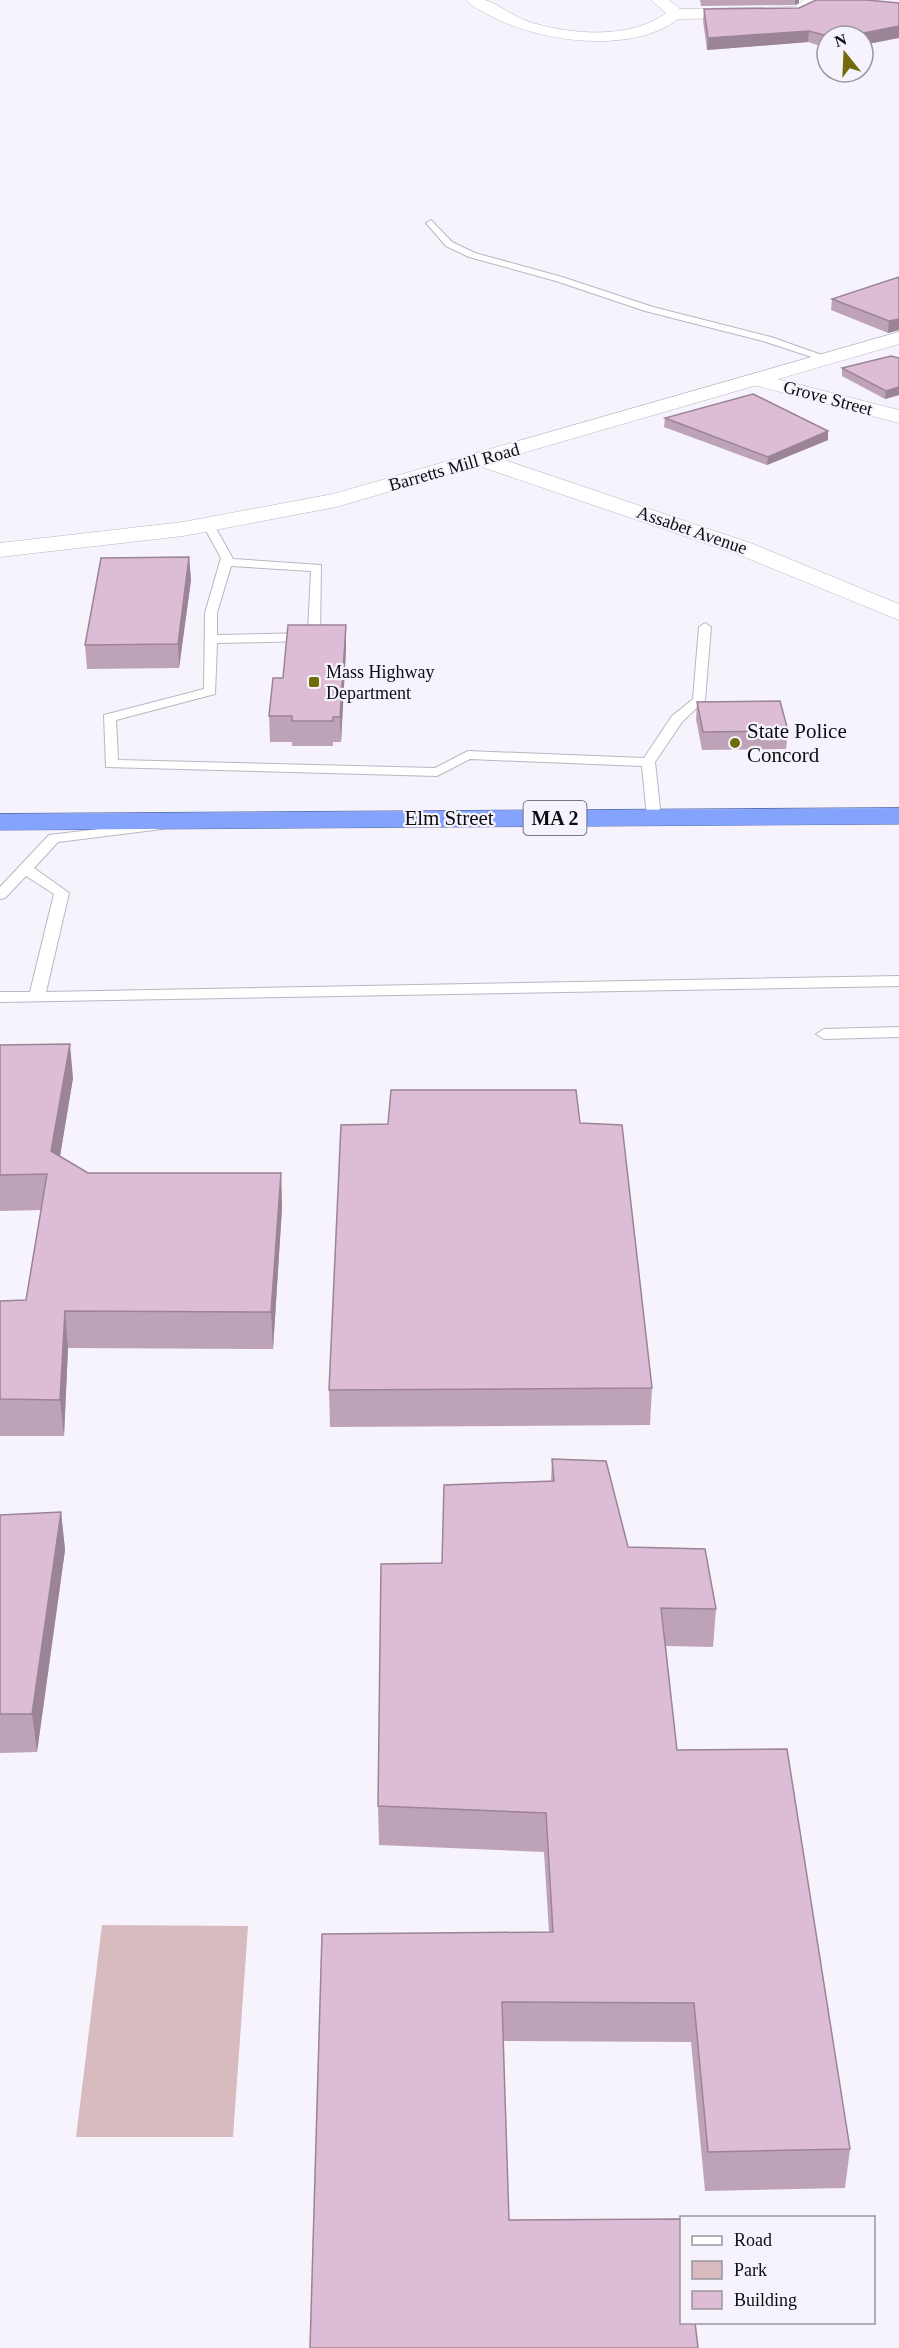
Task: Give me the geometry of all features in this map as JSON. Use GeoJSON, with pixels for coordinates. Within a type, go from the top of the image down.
{"type":"FeatureCollection","features":[{"type":"Feature","properties":{"kind":"highway","name":"Elm Street"},"geometry":{"type":"LineString","coordinates":[[0,822],[899,816]]}},
{"type":"Feature","properties":{"kind":"street"},"geometry":{"type":"LineString","coordinates":[[474,0],[525,25],[580,34],[611,35],[638,31],[664,23],[665,5]]}},
{"type":"Feature","properties":{"kind":"street"},"geometry":{"type":"LineString","coordinates":[[665,5],[758,0]]}},
{"type":"Feature","properties":{"kind":"street"},"geometry":{"type":"LineString","coordinates":[[807,0],[830,0]]}},
{"type":"Feature","properties":{"kind":"street"},"geometry":{"type":"LineString","coordinates":[[665,5],[798,12],[809,7],[812,0]]}},
{"type":"Feature","properties":{"kind":"street","name":"Barretts Mill Road"},"geometry":{"type":"LineString","coordinates":[[0,550],[209,525],[336,500],[899,338]]}},
{"type":"Feature","properties":{"kind":"street","name":"Grove Street"},"geometry":{"type":"LineString","coordinates":[[757,380],[899,417]]}},
{"type":"Feature","properties":{"kind":"street","name":"Assabet Avenue"},"geometry":{"type":"LineString","coordinates":[[481,459],[697,531],[802,570],[899,613]]}},
{"type":"Feature","properties":{"kind":"lane"},"geometry":{"type":"LineString","coordinates":[[431,224],[449,244],[472,255],[559,279],[649,309],[767,339],[828,359]]}},
{"type":"Feature","properties":{"kind":"lane"},"geometry":{"type":"LineString","coordinates":[[209,525],[226,558],[211,613],[210,691],[109,718],[111,764],[437,772],[468,755],[648,762]]}},
{"type":"Feature","properties":{"kind":"lane"},"geometry":{"type":"LineString","coordinates":[[210,639],[314,637],[317,568],[225,562]]}},
{"type":"Feature","properties":{"kind":"lane"},"geometry":{"type":"LineString","coordinates":[[654,817],[648,762],[677,719],[699,700],[705,627]]}},
{"type":"Feature","properties":{"kind":"lane"},"geometry":{"type":"LineString","coordinates":[[0,895],[54,838],[212,820]]}},
{"type":"Feature","properties":{"kind":"lane"},"geometry":{"type":"LineString","coordinates":[[26,869],[62,892],[37,996]]}},
{"type":"Feature","properties":{"kind":"lane"},"geometry":{"type":"LineString","coordinates":[[0,997],[899,981]]}},
{"type":"Feature","properties":{"kind":"lane"},"geometry":{"type":"LineString","coordinates":[[824,1034],[899,1032]]}},
{"type":"Feature","properties":{"kind":"green space"},"geometry":{"type":"Polygon","coordinates":[[[102,1925],[248,1926],[233,2137],[76,2137],[102,1925]]]}},
{"type":"Feature","properties":{"kind":"building"},"geometry":{"type":"Polygon","coordinates":[[[816,0],[867,0],[899,3],[899,26],[875,31],[875,24],[815,24],[815,33],[809,31],[708,38],[704,9],[799,8],[816,0]]]}},
{"type":"Feature","properties":{"kind":"building"},"geometry":{"type":"Polygon","coordinates":[[[899,277],[899,319],[889,321],[832,299],[899,277]]]}},
{"type":"Feature","properties":{"kind":"building"},"geometry":{"type":"Polygon","coordinates":[[[891,356],[899,358],[899,387],[886,391],[842,368],[891,356]]]}},
{"type":"Feature","properties":{"kind":"building"},"geometry":{"type":"Polygon","coordinates":[[[753,394],[828,431],[768,457],[665,418],[753,394]]]}},
{"type":"Feature","properties":{"kind":"building"},"geometry":{"type":"Polygon","coordinates":[[[189,557],[178,644],[85,645],[101,558],[189,557]]]}},
{"type":"Feature","properties":{"kind":"building"},"geometry":{"type":"Polygon","coordinates":[[[288,625],[346,625],[340,717],[333,717],[333,721],[292,721],[292,716],[269,716],[273,678],[283,678],[288,625]]]}},
{"type":"Feature","properties":{"kind":"building"},"geometry":{"type":"Polygon","coordinates":[[[780,701],[788,731],[703,732],[697,702],[780,701]]]}},
{"type":"Feature","properties":{"kind":"building"},"geometry":{"type":"Polygon","coordinates":[[[70,1044],[51,1151],[88,1173],[281,1173],[271,1312],[65,1311],[60,1400],[0,1399],[0,1301],[26,1300],[47,1174],[0,1175],[0,1045],[70,1044]]]}},
{"type":"Feature","properties":{"kind":"building"},"geometry":{"type":"Polygon","coordinates":[[[391,1090],[576,1090],[580,1123],[622,1125],[652,1388],[329,1390],[341,1125],[388,1124],[391,1090]]]}},
{"type":"Feature","properties":{"kind":"building"},"geometry":{"type":"Polygon","coordinates":[[[552,1459],[606,1461],[628,1547],[705,1549],[716,1609],[661,1608],[677,1750],[787,1749],[850,2149],[708,2152],[694,2003],[502,2002],[509,2220],[680,2219],[680,2324],[695,2324],[698,2348],[310,2348],[322,1934],[553,1932],[546,1813],[378,1806],[381,1564],[442,1563],[444,1485],[554,1481],[552,1459]]]}},
{"type":"Feature","properties":{"kind":"building"},"geometry":{"type":"Polygon","coordinates":[[[61,1512],[32,1714],[0,1714],[0,1515],[61,1512]]]}},
{"type":"Feature","properties":{"kind":"place","name":"Mass Highway Department"},"geometry":{"type":"Point","coordinates":[314,682]}},
{"type":"Feature","properties":{"kind":"place","name":"State Police Concord"},"geometry":{"type":"Point","coordinates":[735,743]}}]}
